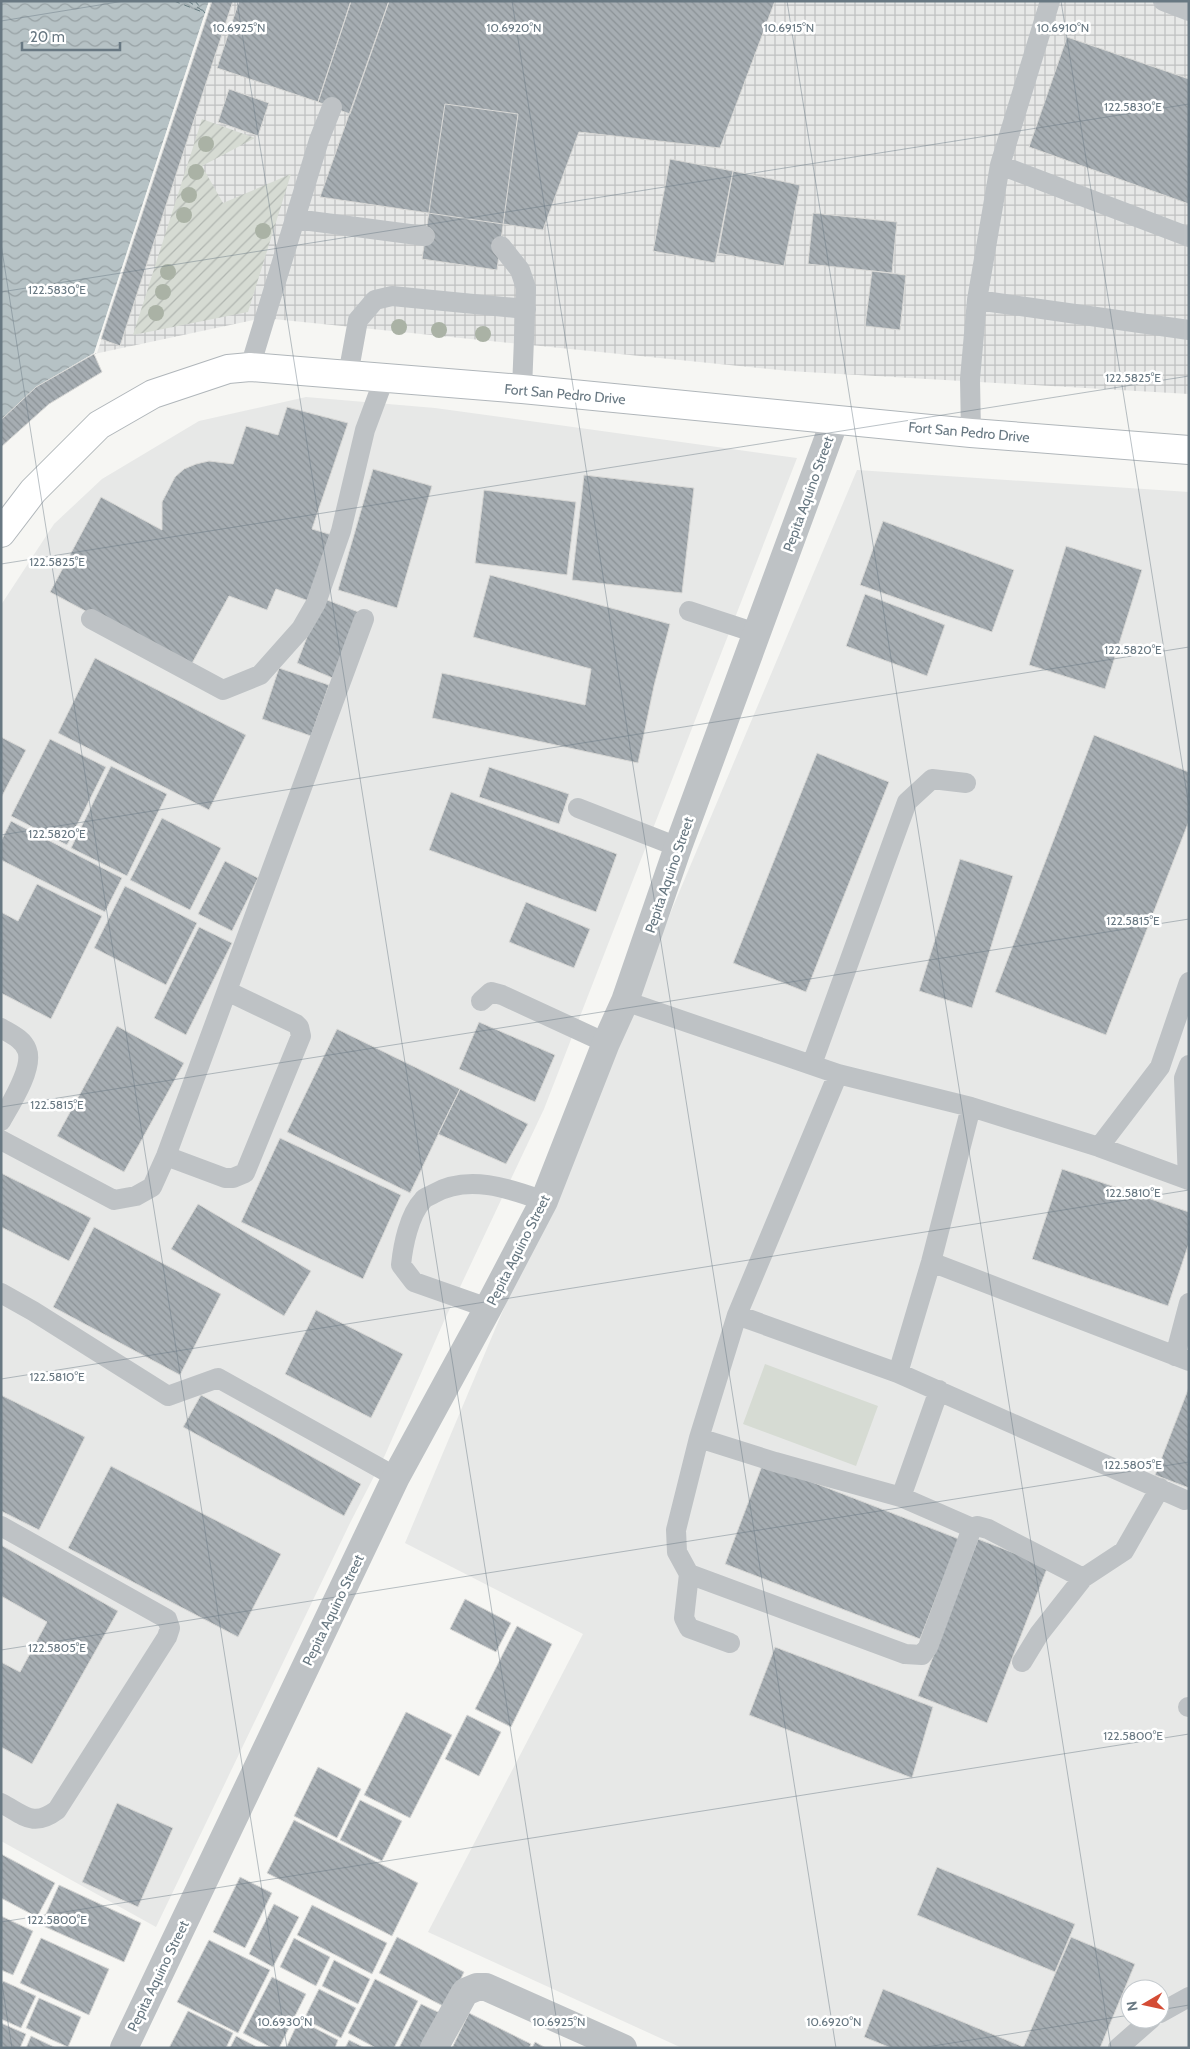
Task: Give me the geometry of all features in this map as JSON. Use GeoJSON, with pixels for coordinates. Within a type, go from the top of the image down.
{"type":"FeatureCollection","features":[{"type":"Feature","properties":{"kind":"main road","name":"Fort San Pedro Drive"},"geometry":{"type":"LineString","coordinates":[[1,533],[33,491],[98,425],[153,394],[228,369],[250,367],[522,390],[971,433],[1189,450]]}},
{"type":"Feature","properties":{"kind":"street","name":"Pepita Aquino Street"},"geometry":{"type":"LineString","coordinates":[[124,2048],[396,1477],[544,1201],[606,1043],[625,1001],[678,847],[835,420]]}},
{"type":"Feature","properties":{"kind":"street"},"geometry":{"type":"LineString","coordinates":[[434,2048],[465,1992],[477,1987],[486,1987],[623,2048]]}},
{"type":"Feature","properties":{"kind":"lane"},"geometry":{"type":"LineString","coordinates":[[971,433],[970,379],[977,300],[1000,165],[1050,1]]}},
{"type":"Feature","properties":{"kind":"lane"},"geometry":{"type":"LineString","coordinates":[[1163,1],[1189,11]]}},
{"type":"Feature","properties":{"kind":"lane"},"geometry":{"type":"LineString","coordinates":[[250,367],[319,140],[332,107]]}},
{"type":"Feature","properties":{"kind":"lane"},"geometry":{"type":"LineString","coordinates":[[1000,165],[1189,237]]}},
{"type":"Feature","properties":{"kind":"lane"},"geometry":{"type":"LineString","coordinates":[[295,219],[425,236]]}},
{"type":"Feature","properties":{"kind":"lane"},"geometry":{"type":"LineString","coordinates":[[501,246],[520,270],[526,288],[522,390]]}},
{"type":"Feature","properties":{"kind":"lane"},"geometry":{"type":"LineString","coordinates":[[348,375],[358,320],[375,300],[392,296],[526,309]]}},
{"type":"Feature","properties":{"kind":"lane"},"geometry":{"type":"LineString","coordinates":[[977,300],[1189,330]]}},
{"type":"Feature","properties":{"kind":"lane"},"geometry":{"type":"LineString","coordinates":[[91,619],[223,690],[260,676],[301,629],[316,603],[341,531],[364,430],[384,379]]}},
{"type":"Feature","properties":{"kind":"lane"},"geometry":{"type":"LineString","coordinates":[[689,611],[756,633]]}},
{"type":"Feature","properties":{"kind":"lane"},"geometry":{"type":"LineString","coordinates":[[1,1140],[114,1200],[136,1196],[152,1187],[166,1156],[364,619]]}},
{"type":"Feature","properties":{"kind":"lane"},"geometry":{"type":"LineString","coordinates":[[812,1064],[907,802],[932,779],[966,783]]}},
{"type":"Feature","properties":{"kind":"lane"},"geometry":{"type":"LineString","coordinates":[[578,808],[678,847]]}},
{"type":"Feature","properties":{"kind":"lane"},"geometry":{"type":"LineString","coordinates":[[1099,1147],[1160,1067],[1189,982]]}},
{"type":"Feature","properties":{"kind":"lane"},"geometry":{"type":"LineString","coordinates":[[166,1156],[225,1178],[233,1178],[245,1173],[301,1036],[299,1027],[296,1024],[227,992]]}},
{"type":"Feature","properties":{"kind":"lane"},"geometry":{"type":"LineString","coordinates":[[481,1001],[491,992],[502,994],[606,1043]]}},
{"type":"Feature","properties":{"kind":"lane"},"geometry":{"type":"LineString","coordinates":[[625,1001],[838,1074],[971,1107],[1099,1147],[1188,1180],[1186,1072],[1160,1067]]}},
{"type":"Feature","properties":{"kind":"lane"},"geometry":{"type":"LineString","coordinates":[[1,1028],[19,1039],[27,1051],[29,1066],[1,1121]]}},
{"type":"Feature","properties":{"kind":"lane"},"geometry":{"type":"LineString","coordinates":[[730,1643],[689,1628],[684,1618],[688,1574],[677,1552],[676,1530],[699,1438],[737,1315],[838,1074]]}},
{"type":"Feature","properties":{"kind":"lane"},"geometry":{"type":"LineString","coordinates":[[898,1373],[931,1262],[971,1107]]}},
{"type":"Feature","properties":{"kind":"lane"},"geometry":{"type":"LineString","coordinates":[[488,1308],[414,1282],[401,1265],[402,1248],[416,1211],[423,1199],[452,1185],[488,1185],[516,1190],[544,1201]]}},
{"type":"Feature","properties":{"kind":"lane"},"geometry":{"type":"LineString","coordinates":[[931,1262],[1182,1358],[1189,1303]]}},
{"type":"Feature","properties":{"kind":"lane"},"geometry":{"type":"LineString","coordinates":[[1,1293],[168,1396],[218,1378],[396,1477]]}},
{"type":"Feature","properties":{"kind":"lane"},"geometry":{"type":"LineString","coordinates":[[737,1315],[898,1373],[1185,1500]]}},
{"type":"Feature","properties":{"kind":"lane"},"geometry":{"type":"LineString","coordinates":[[902,1497],[939,1390]]}},
{"type":"Feature","properties":{"kind":"lane"},"geometry":{"type":"LineString","coordinates":[[699,1438],[775,1462],[902,1497],[972,1528],[977,1526],[988,1529],[1083,1578]]}},
{"type":"Feature","properties":{"kind":"lane"},"geometry":{"type":"LineString","coordinates":[[1022,1662],[1039,1634],[1083,1578],[1124,1550],[1160,1488]]}},
{"type":"Feature","properties":{"kind":"lane"},"geometry":{"type":"LineString","coordinates":[[1,1526],[167,1619],[170,1628],[167,1637],[56,1810],[45,1819],[32,1820],[1,1803]]}},
{"type":"Feature","properties":{"kind":"lane"},"geometry":{"type":"LineString","coordinates":[[688,1574],[905,1654],[919,1656],[928,1647],[972,1528]]}},
{"type":"Feature","properties":{"kind":"lane"},"geometry":{"type":"LineString","coordinates":[[1170,2007],[1189,1997]]}},
{"type":"Feature","properties":{"kind":"lane"},"geometry":{"type":"LineString","coordinates":[[1118,2048],[1140,2029]]}},
{"type":"Feature","properties":{"kind":"shaded area"},"geometry":{"type":"Polygon","coordinates":[[[209,1],[1189,1],[1189,394],[789,371],[263,318],[94,354],[209,1]]]}},
{"type":"Feature","properties":{"kind":"shaded area"},"geometry":{"type":"Polygon","coordinates":[[[202,119],[255,138],[202,166],[223,203],[291,174],[248,312],[133,335],[202,119]]]}},
{"type":"Feature","properties":{"kind":"shaded area"},"geometry":{"type":"Polygon","coordinates":[[[306,397],[435,408],[797,458],[544,1109],[444,1321],[385,1455],[350,1523],[156,1927],[1,1841],[1,605],[54,524],[102,479],[199,421],[306,397]]]}},
{"type":"Feature","properties":{"kind":"shaded area"},"geometry":{"type":"Polygon","coordinates":[[[857,470],[1189,492],[1189,2048],[682,2048],[428,1932],[583,1634],[405,1543],[857,470]]]}},
{"type":"Feature","properties":{"kind":"shaded area"},"geometry":{"type":"Polygon","coordinates":[[[765,1364],[878,1406],[856,1466],[743,1424],[765,1364]]]}},
{"type":"Feature","properties":{"kind":"water"},"geometry":{"type":"Polygon","coordinates":[[[1,1],[209,1],[94,354],[36,387],[1,420],[1,1]]]}},
{"type":"Feature","properties":{"kind":"pier"},"geometry":{"type":"Polygon","coordinates":[[[209,1],[211,1],[208,14],[97,353],[95,353],[95,356],[38,389],[1,422],[36,387],[94,353],[209,1]]]}},
{"type":"Feature","properties":{"kind":"building"},"geometry":{"type":"Polygon","coordinates":[[[212,1],[233,1],[120,346],[101,339],[212,1]]]}},
{"type":"Feature","properties":{"kind":"building"},"geometry":{"type":"Polygon","coordinates":[[[239,1],[351,1],[318,102],[217,68],[239,1]]]}},
{"type":"Feature","properties":{"kind":"building"},"geometry":{"type":"Polygon","coordinates":[[[351,1],[389,1],[350,114],[318,102],[351,1]]]}},
{"type":"Feature","properties":{"kind":"building"},"geometry":{"type":"Polygon","coordinates":[[[389,1],[775,1],[720,148],[579,132],[543,230],[320,197],[389,1]]]}},
{"type":"Feature","properties":{"kind":"building"},"geometry":{"type":"Polygon","coordinates":[[[1067,37],[1189,79],[1189,204],[1029,147],[1067,37]]]}},
{"type":"Feature","properties":{"kind":"building"},"geometry":{"type":"Polygon","coordinates":[[[229,89],[269,103],[258,136],[218,122],[229,89]]]}},
{"type":"Feature","properties":{"kind":"building"},"geometry":{"type":"Polygon","coordinates":[[[445,104],[518,114],[497,270],[422,259],[445,104]]]}},
{"type":"Feature","properties":{"kind":"building"},"geometry":{"type":"Polygon","coordinates":[[[670,159],[733,171],[715,263],[653,251],[670,159]]]}},
{"type":"Feature","properties":{"kind":"building"},"geometry":{"type":"Polygon","coordinates":[[[733,171],[800,185],[784,266],[718,253],[733,171]]]}},
{"type":"Feature","properties":{"kind":"building"},"geometry":{"type":"Polygon","coordinates":[[[813,213],[897,222],[892,273],[808,264],[813,213]]]}},
{"type":"Feature","properties":{"kind":"building"},"geometry":{"type":"Polygon","coordinates":[[[872,271],[906,275],[900,330],[865,326],[872,271]]]}},
{"type":"Feature","properties":{"kind":"building"},"geometry":{"type":"Polygon","coordinates":[[[94,354],[102,372],[49,404],[1,447],[1,420],[36,387],[94,354]]]}},
{"type":"Feature","properties":{"kind":"building"},"geometry":{"type":"Polygon","coordinates":[[[287,407],[348,423],[312,529],[339,537],[314,603],[276,589],[267,610],[229,596],[190,667],[50,592],[101,497],[162,530],[162,502],[175,477],[184,469],[209,461],[233,464],[246,426],[278,435],[287,407]]]}},
{"type":"Feature","properties":{"kind":"building"},"geometry":{"type":"Polygon","coordinates":[[[373,469],[432,486],[397,608],[338,590],[373,469]]]}},
{"type":"Feature","properties":{"kind":"building"},"geometry":{"type":"Polygon","coordinates":[[[584,475],[694,488],[682,593],[572,580],[584,475]]]}},
{"type":"Feature","properties":{"kind":"building"},"geometry":{"type":"Polygon","coordinates":[[[484,490],[576,502],[567,575],[475,563],[484,490]]]}},
{"type":"Feature","properties":{"kind":"building"},"geometry":{"type":"Polygon","coordinates":[[[883,521],[1014,570],[992,632],[860,585],[883,521]]]}},
{"type":"Feature","properties":{"kind":"building"},"geometry":{"type":"Polygon","coordinates":[[[1066,546],[1142,570],[1105,689],[1029,665],[1066,546]]]}},
{"type":"Feature","properties":{"kind":"building"},"geometry":{"type":"Polygon","coordinates":[[[490,575],[670,624],[654,686],[638,763],[432,718],[442,673],[585,705],[591,669],[473,637],[490,575]]]}},
{"type":"Feature","properties":{"kind":"building"},"geometry":{"type":"Polygon","coordinates":[[[865,594],[945,625],[927,676],[846,646],[865,594]]]}},
{"type":"Feature","properties":{"kind":"building"},"geometry":{"type":"Polygon","coordinates":[[[322,598],[361,613],[335,679],[297,663],[322,598]]]}},
{"type":"Feature","properties":{"kind":"building"},"geometry":{"type":"Polygon","coordinates":[[[95,658],[246,735],[209,810],[58,733],[95,658]]]}},
{"type":"Feature","properties":{"kind":"building"},"geometry":{"type":"Polygon","coordinates":[[[279,668],[329,685],[311,736],[262,719],[279,668]]]}},
{"type":"Feature","properties":{"kind":"building"},"geometry":{"type":"Polygon","coordinates":[[[1094,735],[1189,772],[1189,821],[1106,1035],[995,992],[1094,735]]]}},
{"type":"Feature","properties":{"kind":"building"},"geometry":{"type":"Polygon","coordinates":[[[1,737],[26,750],[1,798],[1,737]]]}},
{"type":"Feature","properties":{"kind":"building"},"geometry":{"type":"Polygon","coordinates":[[[50,739],[106,767],[67,845],[11,816],[50,739]]]}},
{"type":"Feature","properties":{"kind":"building"},"geometry":{"type":"Polygon","coordinates":[[[817,753],[889,782],[806,992],[733,963],[817,753]]]}},
{"type":"Feature","properties":{"kind":"building"},"geometry":{"type":"Polygon","coordinates":[[[111,766],[167,794],[127,876],[71,848],[111,766]]]}},
{"type":"Feature","properties":{"kind":"building"},"geometry":{"type":"Polygon","coordinates":[[[489,767],[569,794],[559,824],[479,797],[489,767]]]}},
{"type":"Feature","properties":{"kind":"building"},"geometry":{"type":"Polygon","coordinates":[[[451,792],[617,854],[596,912],[429,850],[451,792]]]}},
{"type":"Feature","properties":{"kind":"building"},"geometry":{"type":"Polygon","coordinates":[[[162,818],[221,848],[190,910],[130,880],[162,818]]]}},
{"type":"Feature","properties":{"kind":"building"},"geometry":{"type":"Polygon","coordinates":[[[11,821],[122,878],[105,912],[1,860],[1,841],[11,821]]]}},
{"type":"Feature","properties":{"kind":"building"},"geometry":{"type":"Polygon","coordinates":[[[960,859],[1013,876],[972,1008],[919,991],[960,859]]]}},
{"type":"Feature","properties":{"kind":"building"},"geometry":{"type":"Polygon","coordinates":[[[225,861],[258,878],[232,931],[198,914],[225,861]]]}},
{"type":"Feature","properties":{"kind":"building"},"geometry":{"type":"Polygon","coordinates":[[[37,884],[102,916],[51,1019],[1,993],[1,912],[18,921],[37,884]]]}},
{"type":"Feature","properties":{"kind":"building"},"geometry":{"type":"Polygon","coordinates":[[[125,886],[197,923],[166,985],[94,948],[125,886]]]}},
{"type":"Feature","properties":{"kind":"building"},"geometry":{"type":"Polygon","coordinates":[[[526,902],[590,929],[574,968],[509,942],[526,902]]]}},
{"type":"Feature","properties":{"kind":"building"},"geometry":{"type":"Polygon","coordinates":[[[199,927],[232,943],[186,1035],[154,1018],[199,927]]]}},
{"type":"Feature","properties":{"kind":"building"},"geometry":{"type":"Polygon","coordinates":[[[479,1022],[555,1055],[535,1102],[459,1069],[479,1022]]]}},
{"type":"Feature","properties":{"kind":"building"},"geometry":{"type":"Polygon","coordinates":[[[117,1026],[184,1063],[124,1172],[57,1136],[117,1026]]]}},
{"type":"Feature","properties":{"kind":"building"},"geometry":{"type":"Polygon","coordinates":[[[337,1029],[460,1089],[410,1193],[287,1132],[337,1029]]]}},
{"type":"Feature","properties":{"kind":"building"},"geometry":{"type":"Polygon","coordinates":[[[460,1089],[528,1124],[506,1164],[438,1134],[460,1089]]]}},
{"type":"Feature","properties":{"kind":"building"},"geometry":{"type":"Polygon","coordinates":[[[280,1138],[401,1195],[363,1279],[241,1222],[280,1138]]]}},
{"type":"Feature","properties":{"kind":"building"},"geometry":{"type":"Polygon","coordinates":[[[1062,1169],[1189,1212],[1189,1243],[1168,1306],[1032,1259],[1062,1169]]]}},
{"type":"Feature","properties":{"kind":"building"},"geometry":{"type":"Polygon","coordinates":[[[1,1173],[91,1218],[69,1261],[1,1227],[1,1173]]]}},
{"type":"Feature","properties":{"kind":"building"},"geometry":{"type":"Polygon","coordinates":[[[198,1204],[311,1271],[284,1316],[171,1249],[198,1204]]]}},
{"type":"Feature","properties":{"kind":"building"},"geometry":{"type":"Polygon","coordinates":[[[94,1227],[221,1294],[180,1375],[53,1307],[94,1227]]]}},
{"type":"Feature","properties":{"kind":"building"},"geometry":{"type":"Polygon","coordinates":[[[316,1310],[403,1354],[371,1418],[285,1374],[316,1310]]]}},
{"type":"Feature","properties":{"kind":"building"},"geometry":{"type":"Polygon","coordinates":[[[1189,1387],[1189,1488],[1155,1475],[1189,1387]]]}},
{"type":"Feature","properties":{"kind":"building"},"geometry":{"type":"Polygon","coordinates":[[[1,1395],[85,1437],[39,1530],[1,1511],[1,1395]]]}},
{"type":"Feature","properties":{"kind":"building"},"geometry":{"type":"Polygon","coordinates":[[[201,1395],[361,1484],[344,1516],[183,1427],[201,1395]]]}},
{"type":"Feature","properties":{"kind":"building"},"geometry":{"type":"Polygon","coordinates":[[[763,1463],[959,1539],[920,1639],[725,1564],[763,1463]]]}},
{"type":"Feature","properties":{"kind":"building"},"geometry":{"type":"Polygon","coordinates":[[[111,1466],[281,1554],[238,1637],[68,1548],[111,1466]]]}},
{"type":"Feature","properties":{"kind":"building"},"geometry":{"type":"Polygon","coordinates":[[[978,1539],[1048,1566],[987,1723],[918,1696],[978,1539]]]}},
{"type":"Feature","properties":{"kind":"building"},"geometry":{"type":"Polygon","coordinates":[[[1,1545],[118,1611],[32,1764],[1,1747],[1,1662],[20,1672],[47,1622],[1,1596],[1,1545]]]}},
{"type":"Feature","properties":{"kind":"building"},"geometry":{"type":"Polygon","coordinates":[[[465,1599],[511,1623],[496,1652],[450,1629],[465,1599]]]}},
{"type":"Feature","properties":{"kind":"building"},"geometry":{"type":"Polygon","coordinates":[[[517,1626],[552,1644],[511,1727],[475,1709],[517,1626]]]}},
{"type":"Feature","properties":{"kind":"building"},"geometry":{"type":"Polygon","coordinates":[[[775,1647],[933,1707],[912,1778],[749,1715],[775,1647]]]}},
{"type":"Feature","properties":{"kind":"building"},"geometry":{"type":"Polygon","coordinates":[[[406,1712],[452,1735],[410,1818],[364,1795],[406,1712]]]}},
{"type":"Feature","properties":{"kind":"building"},"geometry":{"type":"Polygon","coordinates":[[[467,1715],[501,1732],[479,1776],[445,1759],[467,1715]]]}},
{"type":"Feature","properties":{"kind":"building"},"geometry":{"type":"Polygon","coordinates":[[[318,1767],[361,1789],[337,1838],[294,1816],[318,1767]]]}},
{"type":"Feature","properties":{"kind":"building"},"geometry":{"type":"Polygon","coordinates":[[[360,1800],[402,1821],[382,1861],[340,1840],[360,1800]]]}},
{"type":"Feature","properties":{"kind":"building"},"geometry":{"type":"Polygon","coordinates":[[[117,1803],[173,1828],[138,1907],[82,1882],[117,1803]]]}},
{"type":"Feature","properties":{"kind":"building"},"geometry":{"type":"Polygon","coordinates":[[[294,1820],[418,1883],[392,1936],[267,1873],[294,1820]]]}},
{"type":"Feature","properties":{"kind":"building"},"geometry":{"type":"Polygon","coordinates":[[[1,1854],[55,1883],[37,1917],[1,1898],[1,1854]]]}},
{"type":"Feature","properties":{"kind":"building"},"geometry":{"type":"Polygon","coordinates":[[[937,1867],[1075,1924],[1055,1972],[917,1915],[937,1867]]]}},
{"type":"Feature","properties":{"kind":"building"},"geometry":{"type":"Polygon","coordinates":[[[240,1877],[272,1893],[245,1948],[213,1932],[240,1877]]]}},
{"type":"Feature","properties":{"kind":"building"},"geometry":{"type":"Polygon","coordinates":[[[59,1885],[141,1923],[124,1962],[41,1925],[59,1885]]]}},
{"type":"Feature","properties":{"kind":"building"},"geometry":{"type":"Polygon","coordinates":[[[274,1904],[299,1917],[273,1967],[249,1954],[274,1904]]]}},
{"type":"Feature","properties":{"kind":"building"},"geometry":{"type":"Polygon","coordinates":[[[312,1905],[387,1943],[372,1974],[297,1935],[312,1905]]]}},
{"type":"Feature","properties":{"kind":"building"},"geometry":{"type":"Polygon","coordinates":[[[1,1916],[33,1931],[13,1975],[1,1970],[1,1916]]]}},
{"type":"Feature","properties":{"kind":"building"},"geometry":{"type":"Polygon","coordinates":[[[397,1937],[464,1972],[447,2008],[379,1973],[397,1937]]]}},
{"type":"Feature","properties":{"kind":"building"},"geometry":{"type":"Polygon","coordinates":[[[1071,1937],[1135,1964],[1129,1979],[1120,1979],[1120,2000],[1100,2048],[1023,2048],[1071,1937]]]}},
{"type":"Feature","properties":{"kind":"building"},"geometry":{"type":"Polygon","coordinates":[[[41,1938],[109,1969],[89,2015],[20,1983],[41,1938]]]}},
{"type":"Feature","properties":{"kind":"building"},"geometry":{"type":"Polygon","coordinates":[[[294,1938],[330,1957],[316,1986],[280,1967],[294,1938]]]}},
{"type":"Feature","properties":{"kind":"building"},"geometry":{"type":"Polygon","coordinates":[[[209,1940],[270,1970],[238,2033],[177,2002],[209,1940]]]}},
{"type":"Feature","properties":{"kind":"building"},"geometry":{"type":"Polygon","coordinates":[[[334,1960],[370,1979],[358,2004],[322,1986],[334,1960]]]}},
{"type":"Feature","properties":{"kind":"building"},"geometry":{"type":"Polygon","coordinates":[[[272,1977],[306,1994],[279,2048],[272,2048],[243,2033],[272,1977]]]}},
{"type":"Feature","properties":{"kind":"building"},"geometry":{"type":"Polygon","coordinates":[[[375,1979],[418,2001],[394,2048],[376,2048],[348,2033],[375,1979]]]}},
{"type":"Feature","properties":{"kind":"building"},"geometry":{"type":"Polygon","coordinates":[[[3,1981],[36,1996],[21,2028],[1,2019],[1,1986],[3,1981]]]}},
{"type":"Feature","properties":{"kind":"building"},"geometry":{"type":"Polygon","coordinates":[[[319,1989],[356,2008],[341,2038],[304,2019],[319,1989]]]}},
{"type":"Feature","properties":{"kind":"building"},"geometry":{"type":"Polygon","coordinates":[[[883,1989],[1021,2046],[1021,2048],[891,2048],[864,2037],[883,1989]]]}},
{"type":"Feature","properties":{"kind":"building"},"geometry":{"type":"Polygon","coordinates":[[[39,1998],[81,2017],[68,2047],[26,2028],[39,1998]]]}},
{"type":"Feature","properties":{"kind":"building"},"geometry":{"type":"Polygon","coordinates":[[[421,2004],[442,2014],[426,2048],[399,2048],[421,2004]]]}},
{"type":"Feature","properties":{"kind":"building"},"geometry":{"type":"Polygon","coordinates":[[[188,2011],[233,2033],[226,2048],[169,2048],[188,2011]]]}},
{"type":"Feature","properties":{"kind":"building"},"geometry":{"type":"Polygon","coordinates":[[[469,2013],[531,2044],[529,2048],[452,2048],[469,2013]]]}},
{"type":"Feature","properties":{"kind":"building"},"geometry":{"type":"Polygon","coordinates":[[[299,2020],[338,2040],[335,2048],[286,2048],[299,2020]]]}},
{"type":"Feature","properties":{"kind":"building"},"geometry":{"type":"Polygon","coordinates":[[[1,2023],[26,2034],[20,2048],[1,2048],[1,2023]]]}},
{"type":"Feature","properties":{"kind":"building"},"geometry":{"type":"Polygon","coordinates":[[[31,2036],[56,2048],[26,2048],[31,2036]]]}},
{"type":"Feature","properties":{"kind":"building"},"geometry":{"type":"Polygon","coordinates":[[[236,2036],[259,2048],[230,2048],[236,2036]]]}},
{"type":"Feature","properties":{"kind":"building"},"geometry":{"type":"Polygon","coordinates":[[[349,2040],[365,2048],[345,2048],[349,2040]]]}},
{"type":"Feature","properties":{"kind":"building"},"geometry":{"type":"Polygon","coordinates":[[[535,2042],[546,2048],[532,2048],[535,2042]]]}},
{"type":"Feature","properties":{"kind":"ferry route"},"geometry":{"type":"LineString","coordinates":[[174,1],[205,13]]}},
{"type":"Feature","properties":{"kind":"ferry route"},"geometry":{"type":"LineString","coordinates":[[188,1],[203,11]]}},
{"type":"Feature","properties":{"kind":"ferry route"},"geometry":{"type":"LineString","coordinates":[[195,1],[205,13]]}}]}
